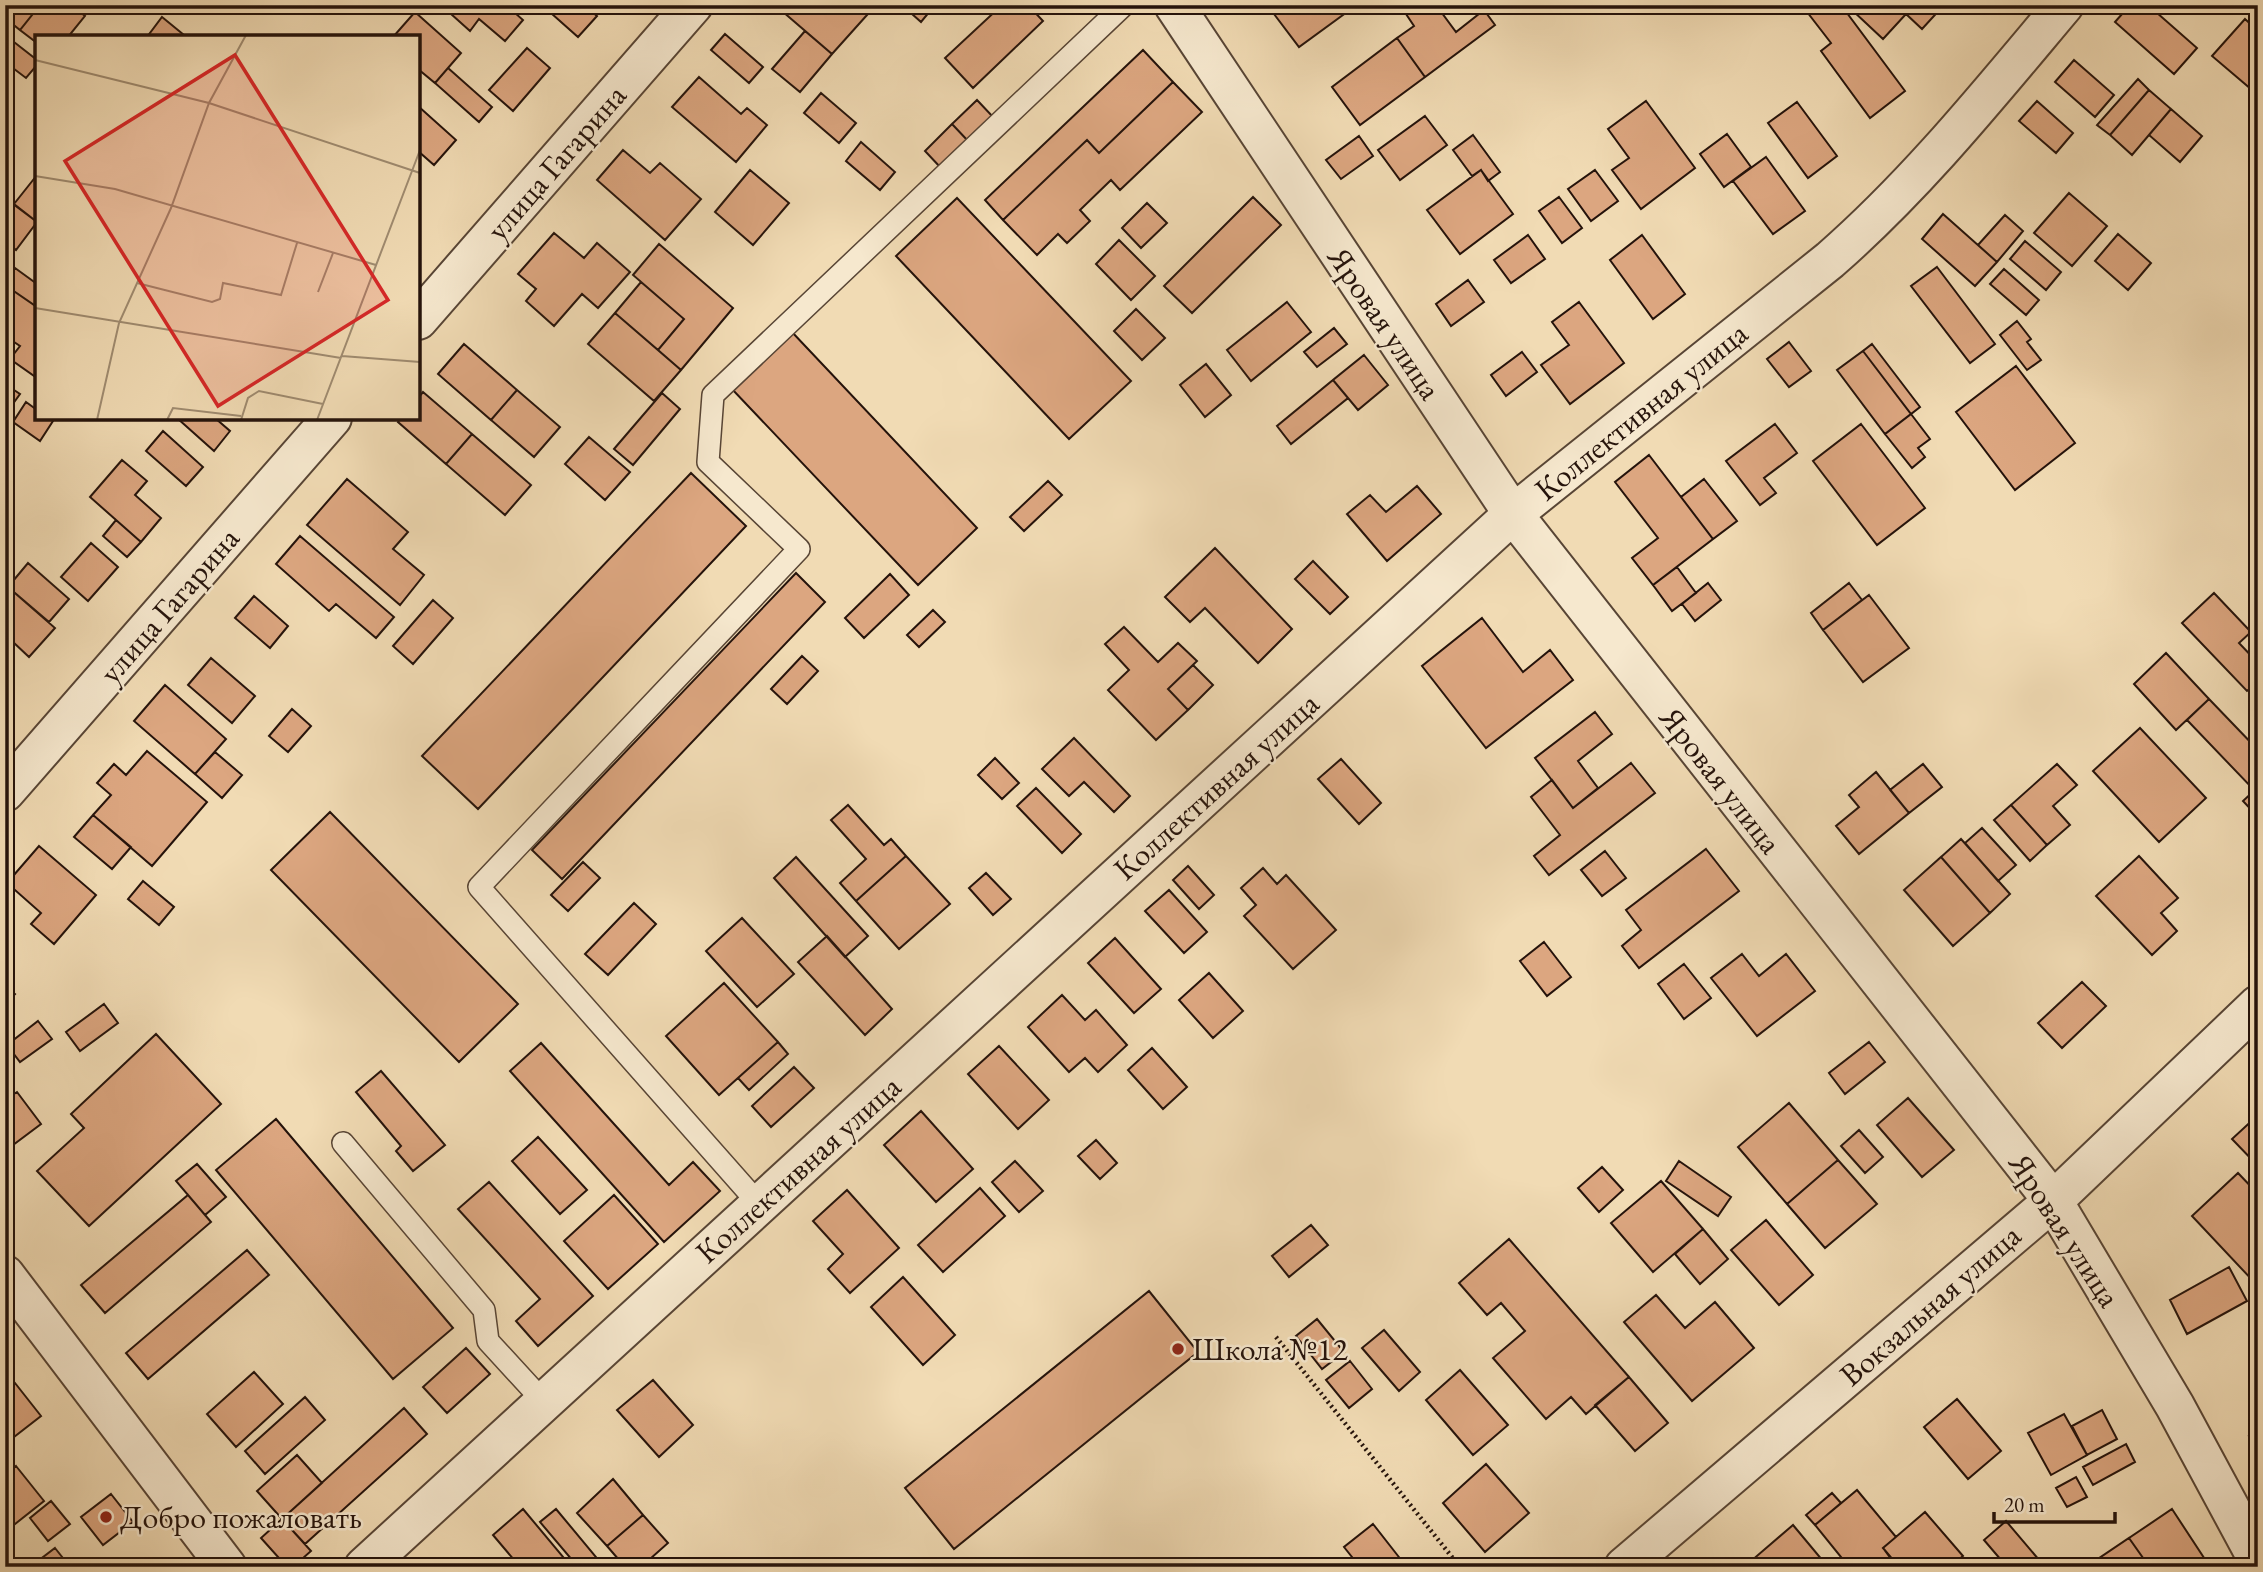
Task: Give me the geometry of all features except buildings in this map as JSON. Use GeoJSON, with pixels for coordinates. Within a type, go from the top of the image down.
{"type":"FeatureCollection","features":[{"type":"Feature","properties":{"kind":"street","name":"улица Гагарина"},"geometry":{"type":"LineString","coordinates":[[420,318],[693,5]]}},
{"type":"Feature","properties":{"kind":"street","name":"Яровая улица"},"geometry":{"type":"LineString","coordinates":[[1174,5],[1513,514],[2053,1201],[2175,1405],[2258,1560]]}},
{"type":"Feature","properties":{"kind":"street","name":"Коллективная улица"},"geometry":{"type":"LineString","coordinates":[[364,1567],[1513,514],[1872,224],[2064,5]]}},
{"type":"Feature","properties":{"kind":"street","name":"улица Гагарина"},"geometry":{"type":"LineString","coordinates":[[5,792],[330,420]]}},
{"type":"Feature","properties":{"kind":"street","name":"Вокзальная улица"},"geometry":{"type":"LineString","coordinates":[[1625,1567],[2053,1201],[2258,1005]]}},
{"type":"Feature","properties":{"kind":"street"},"geometry":{"type":"LineString","coordinates":[[5,1275],[227,1567]]}},
{"type":"Feature","properties":{"kind":"lane"},"geometry":{"type":"LineString","coordinates":[[759,1205],[479,887],[799,550],[708,462],[713,395],[1124,5]]}},
{"type":"Feature","properties":{"kind":"lane"},"geometry":{"type":"LineString","coordinates":[[343,1143],[484,1310],[488,1341],[544,1402]]}},
{"type":"Feature","properties":{"kind":"path"},"geometry":{"type":"LineString","coordinates":[[1276,1337],[1460,1567]]}},
{"type":"Feature","properties":{"kind":"place","name":"Школа №12"},"geometry":{"type":"Point","coordinates":[1178,1349]}},
{"type":"Feature","properties":{"kind":"place","name":"Добро пожаловать"},"geometry":{"type":"Point","coordinates":[106,1517]}}]}
